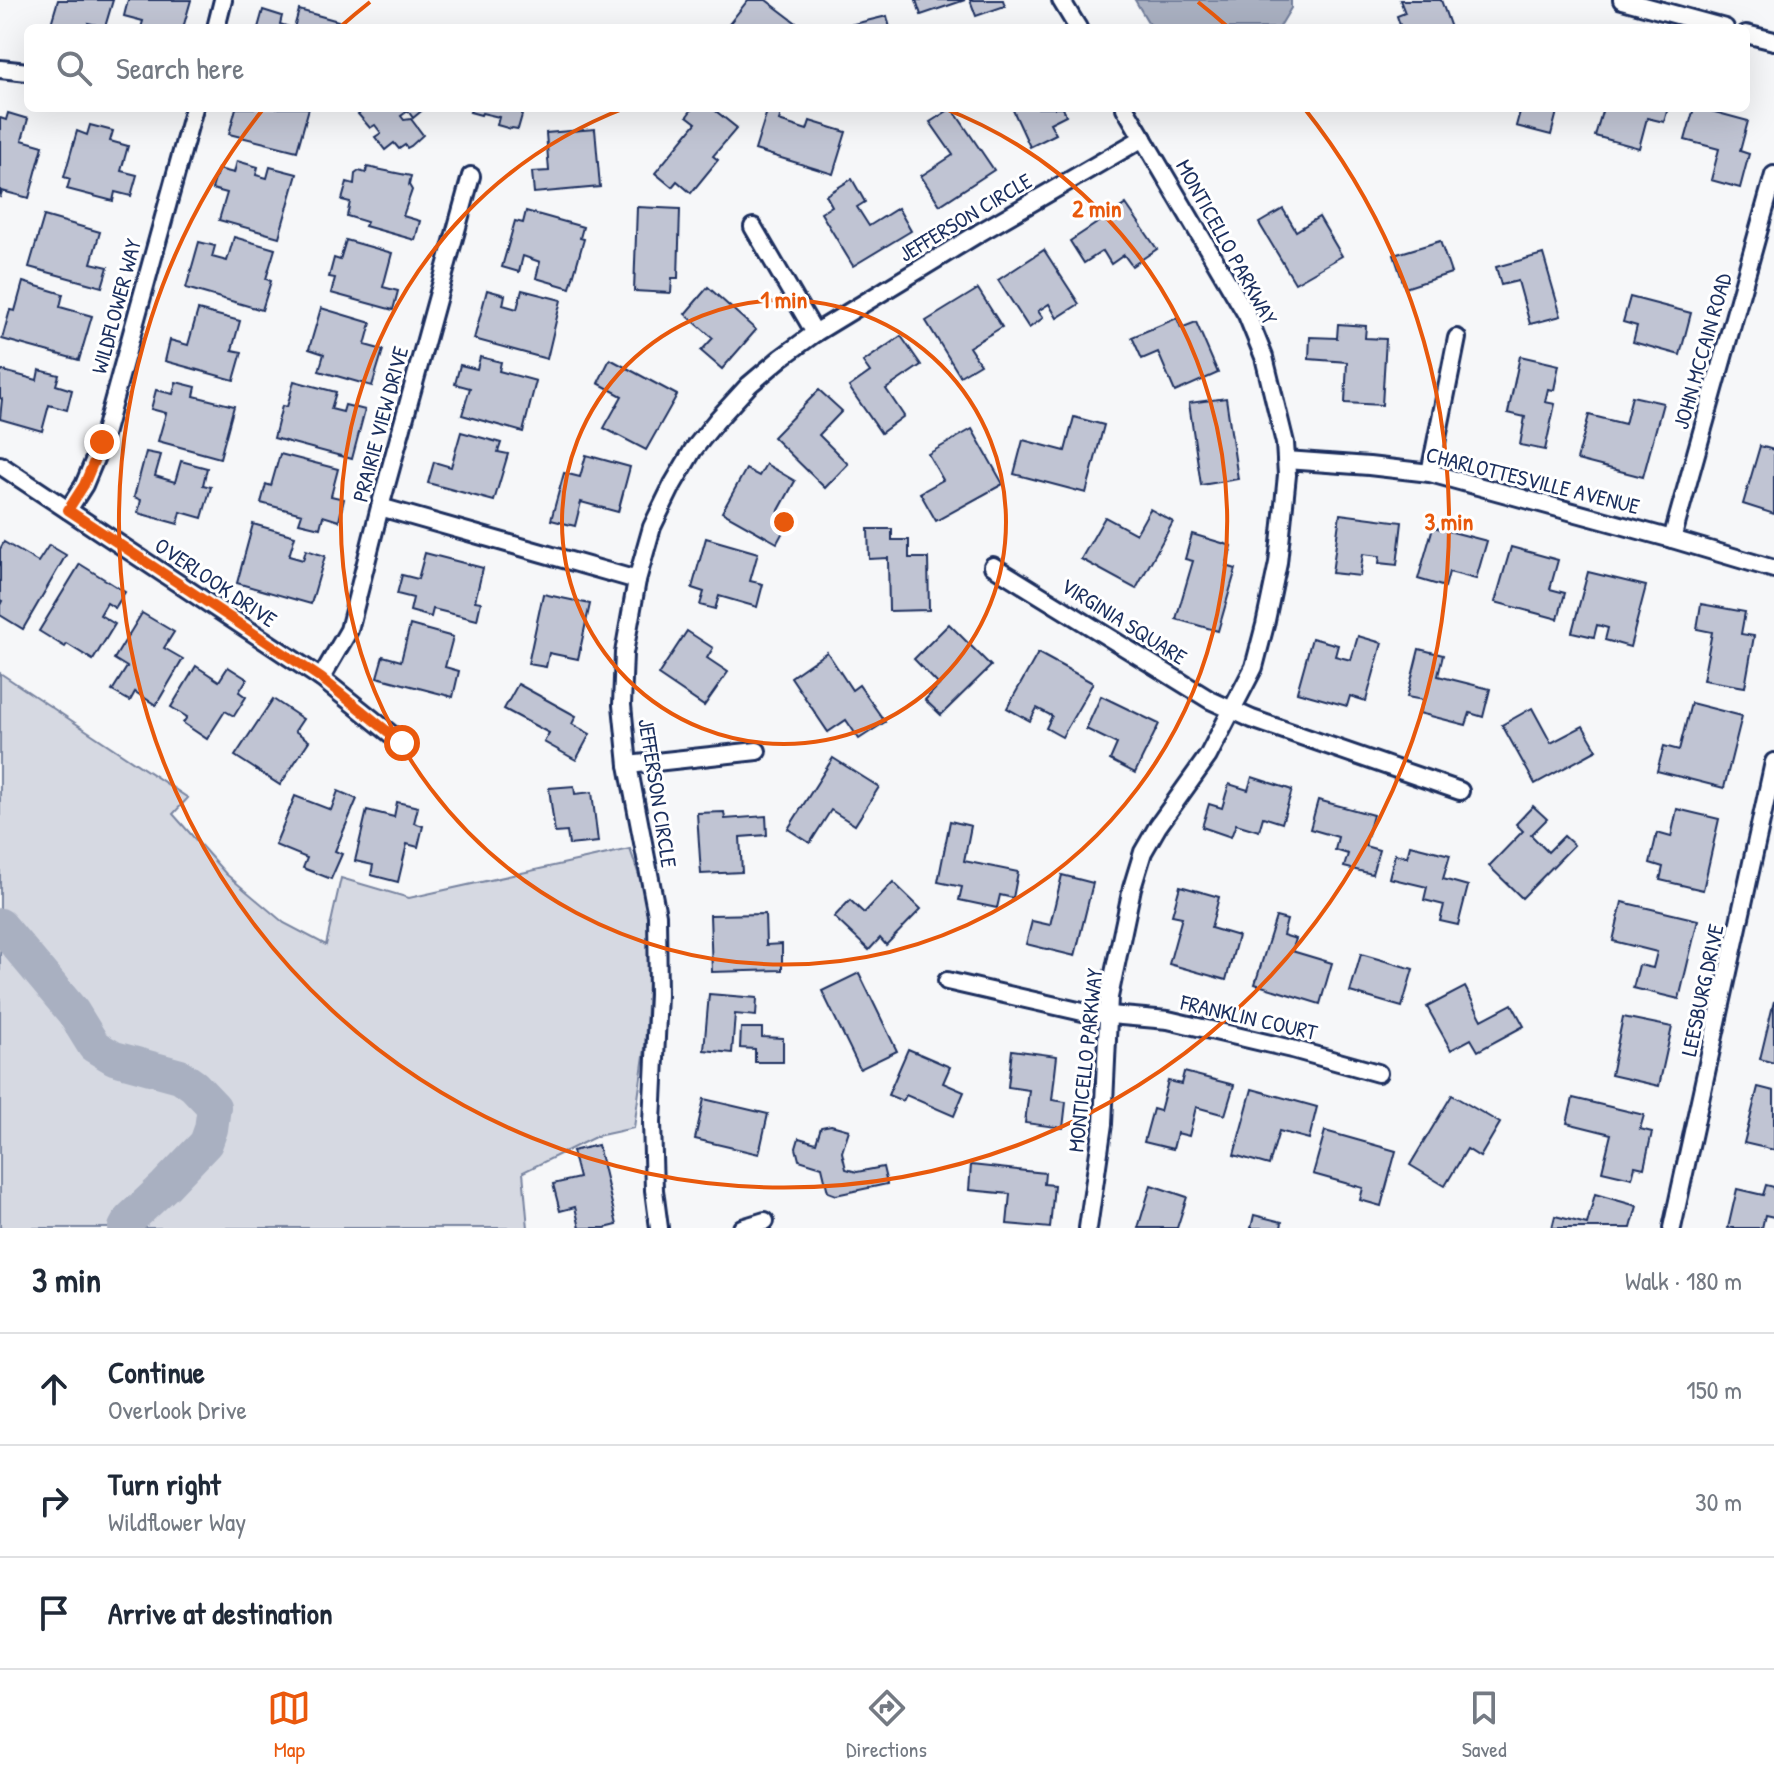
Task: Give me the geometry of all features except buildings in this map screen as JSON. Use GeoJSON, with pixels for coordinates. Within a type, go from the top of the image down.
{"type":"FeatureCollection","features":[{"type":"Feature","properties":{"kind":"street"},"geometry":{"type":"LineString","coordinates":[[217,24],[223,0]]}},
{"type":"Feature","properties":{"kind":"street"},"geometry":{"type":"LineString","coordinates":[[1061,0],[1076,24]]}},
{"type":"Feature","properties":{"kind":"street"},"geometry":{"type":"LineString","coordinates":[[1622,0],[1710,24]]}},
{"type":"Feature","properties":{"kind":"street"},"geometry":{"type":"LineString","coordinates":[[1750,35],[1774,41]]}},
{"type":"Feature","properties":{"kind":"street"},"geometry":{"type":"LineString","coordinates":[[0,69],[24,72]]}},
{"type":"Feature","properties":{"kind":"street","name":"WILDFLOWER WAY"},"geometry":{"type":"LineString","coordinates":[[68,510],[84,485],[102,442],[187,112]]}},
{"type":"Feature","properties":{"kind":"street","name":"MONTICELLO PARKWAY"},"geometry":{"type":"LineString","coordinates":[[1088,1228],[1103,1124],[1109,997],[1129,904],[1143,852],[1208,756],[1254,667],[1278,563],[1287,475],[1285,443],[1264,357],[1247,315],[1127,112]]}},
{"type":"Feature","properties":{"kind":"street","name":"JEFFERSON CIRCLE"},"geometry":{"type":"LineString","coordinates":[[659,1228],[654,1190],[652,1122],[658,995],[657,915],[628,765],[622,705],[624,653],[637,580],[652,527],[693,450],[749,385],[781,358],[815,333],[979,233],[1143,138]]}},
{"type":"Feature","properties":{"kind":"street","name":"JOHN MCCAIN ROAD"},"geometry":{"type":"LineString","coordinates":[[1672,539],[1774,175]]}},
{"type":"Feature","properties":{"kind":"street","name":"PRAIRIE VIEW DRIVE"},"geometry":{"type":"LineString","coordinates":[[321,678],[349,630],[471,176]]}},
{"type":"Feature","properties":{"kind":"street"},"geometry":{"type":"LineString","coordinates":[[753,227],[815,333]]}},
{"type":"Feature","properties":{"kind":"street"},"geometry":{"type":"LineString","coordinates":[[1430,473],[1457,338]]}},
{"type":"Feature","properties":{"kind":"street","name":"CHARLOTTESVILLE AVENUE"},"geometry":{"type":"LineString","coordinates":[[1286,460],[1430,473],[1774,569]]}},
{"type":"Feature","properties":{"kind":"street","name":"OVERLOOK DRIVE"},"geometry":{"type":"LineString","coordinates":[[0,465],[321,678],[402,743]]}},
{"type":"Feature","properties":{"kind":"street"},"geometry":{"type":"LineString","coordinates":[[380,507],[637,580]]}},
{"type":"Feature","properties":{"kind":"street","name":"VIRGINIA SQUARE"},"geometry":{"type":"LineString","coordinates":[[993,566],[1196,692],[1233,711],[1460,791]]}},
{"type":"Feature","properties":{"kind":"street"},"geometry":{"type":"LineString","coordinates":[[628,765],[757,751]]}},
{"type":"Feature","properties":{"kind":"street","name":"LEESBURG DRIVE"},"geometry":{"type":"LineString","coordinates":[[1672,1228],[1774,762]]}},
{"type":"Feature","properties":{"kind":"street","name":"FRANKLIN COURT"},"geometry":{"type":"LineString","coordinates":[[947,981],[1087,1013],[1168,1020],[1378,1073]]}},
{"type":"Feature","properties":{"kind":"street"},"geometry":{"type":"LineString","coordinates":[[742,1228],[765,1221]]}},
{"type":"Feature","properties":{"kind":"shaded area"},"geometry":{"type":"Polygon","coordinates":[[[0,673],[188,798],[173,814],[226,874],[284,923],[326,945],[341,878],[409,898],[630,849],[650,908],[645,1048],[634,1128],[597,1136],[523,1172],[528,1228],[0,1228],[0,673]]]}},
{"type":"Feature","properties":{"kind":"water"},"geometry":{"type":"Polygon","coordinates":[[[1135,0],[1291,0],[1291,8],[1281,24],[1148,22],[1135,0]]]}},
{"type":"Feature","properties":{"kind":"waterway"},"geometry":{"type":"LineString","coordinates":[[0,925],[73,1012],[94,1046],[114,1058],[180,1076],[214,1107],[206,1143],[130,1219],[125,1228]]}},
{"type":"Feature","properties":{"kind":"route"},"geometry":{"type":"LineString","coordinates":[[102,442],[84,485],[68,510],[321,678],[402,743]]}}]}
